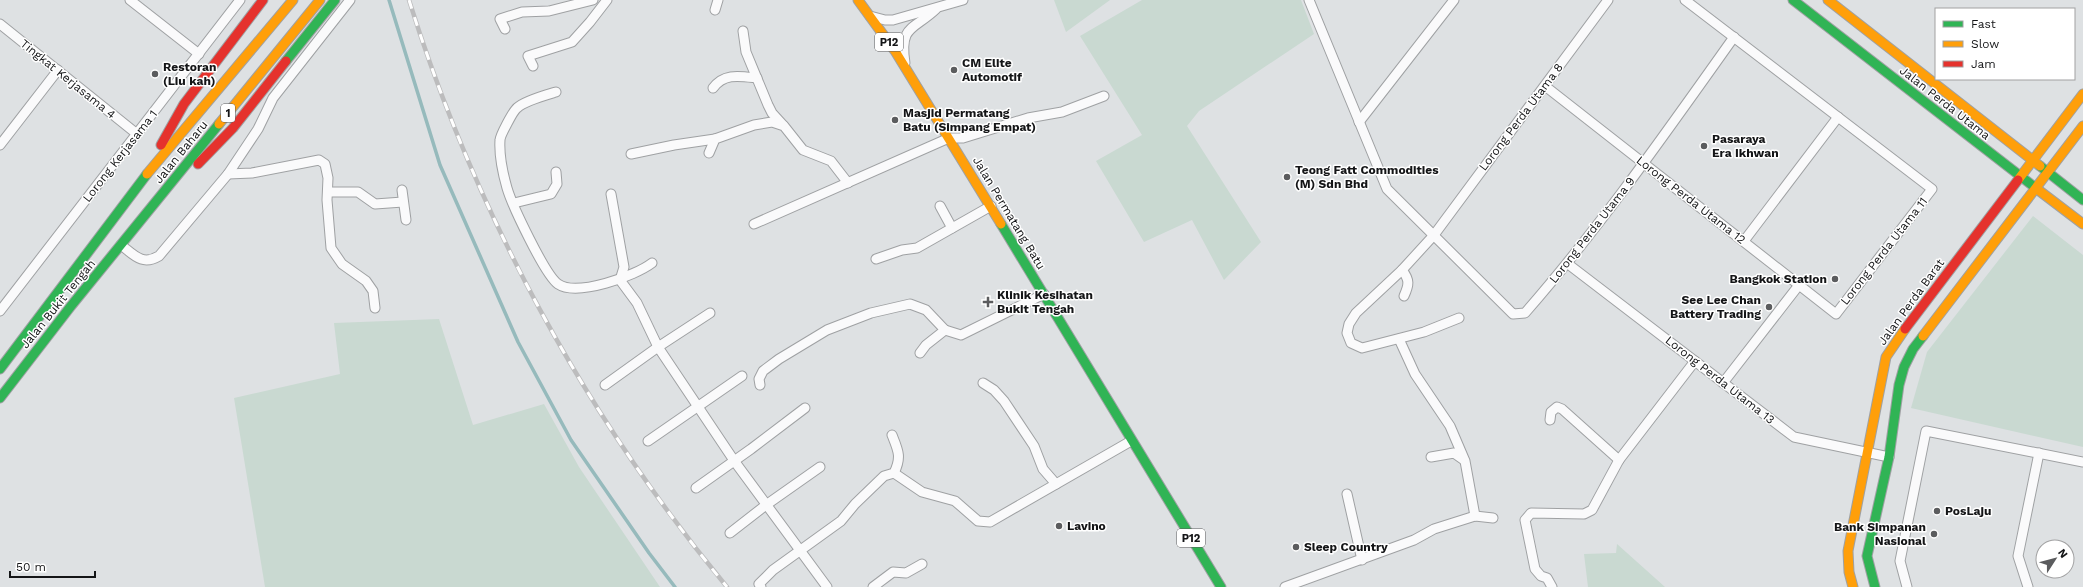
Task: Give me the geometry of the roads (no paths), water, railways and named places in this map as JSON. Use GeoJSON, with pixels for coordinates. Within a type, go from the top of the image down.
{"type":"FeatureCollection","features":[{"type":"Feature","properties":{"kind":"main road"},"geometry":{"type":"LineString","coordinates":[[140,182],[184,104],[263,0]]}},
{"type":"Feature","properties":{"kind":"main road","name":"Jalan Baharu"},"geometry":{"type":"LineString","coordinates":[[128,199],[140,182],[293,0]]}},
{"type":"Feature","properties":{"kind":"main road","name":"Jalan Baharu"},"geometry":{"type":"LineString","coordinates":[[136,227],[320,0]]}},
{"type":"Feature","properties":{"kind":"main road"},"geometry":{"type":"LineString","coordinates":[[136,227],[179,182],[220,143],[335,0]]}},
{"type":"Feature","properties":{"kind":"main road","name":"Jalan Permatang Batu"},"geometry":{"type":"LineString","coordinates":[[858,0],[907,69],[1044,294],[1131,441],[1221,587]]}},
{"type":"Feature","properties":{"kind":"main road","name":"Jalan Perda Utama"},"geometry":{"type":"LineString","coordinates":[[1793,0],[2020,177],[2083,224]]}},
{"type":"Feature","properties":{"kind":"main road","name":"Jalan Perda Utama"},"geometry":{"type":"LineString","coordinates":[[1828,0],[2083,200]]}},
{"type":"Feature","properties":{"kind":"main road","name":"Jalan Perda Barat"},"geometry":{"type":"LineString","coordinates":[[1853,587],[1849,572],[1848,551],[1886,357],[1896,340],[2083,94]]}},
{"type":"Feature","properties":{"kind":"main road"},"geometry":{"type":"LineString","coordinates":[[1875,587],[1867,556],[1890,457],[1904,367],[1913,349],[2083,126]]}},
{"type":"Feature","properties":{"kind":"main road","name":"Jalan Bukit Tengah"},"geometry":{"type":"LineString","coordinates":[[0,369],[128,199]]}},
{"type":"Feature","properties":{"kind":"main road","name":"Jalan Bukit Tengah"},"geometry":{"type":"LineString","coordinates":[[0,398],[136,227]]}},
{"type":"Feature","properties":{"kind":"street"},"geometry":{"type":"LineString","coordinates":[[130,0],[198,54]]}},
{"type":"Feature","properties":{"kind":"street","name":"Lorong Kerjasama 1"},"geometry":{"type":"LineString","coordinates":[[0,311],[240,0]]}},
{"type":"Feature","properties":{"kind":"street"},"geometry":{"type":"LineString","coordinates":[[121,245],[139,260],[152,260],[159,256],[228,174],[258,129],[273,98],[350,0]]}},
{"type":"Feature","properties":{"kind":"street"},"geometry":{"type":"LineString","coordinates":[[505,29],[500,19],[522,12],[549,11],[593,0]]}},
{"type":"Feature","properties":{"kind":"street"},"geometry":{"type":"LineString","coordinates":[[533,66],[528,56],[572,42],[607,0]]}},
{"type":"Feature","properties":{"kind":"street"},"geometry":{"type":"LineString","coordinates":[[715,10],[718,0]]}},
{"type":"Feature","properties":{"kind":"street"},"geometry":{"type":"LineString","coordinates":[[870,16],[885,20],[893,20],[925,9],[936,9],[963,0]]}},
{"type":"Feature","properties":{"kind":"street"},"geometry":{"type":"LineString","coordinates":[[1309,0],[1387,189],[1434,235]]}},
{"type":"Feature","properties":{"kind":"street"},"geometry":{"type":"LineString","coordinates":[[1359,122],[1454,0]]}},
{"type":"Feature","properties":{"kind":"street","name":"Lorong Perda Utama 8"},"geometry":{"type":"LineString","coordinates":[[1459,318],[1424,332],[1362,348],[1351,343],[1347,333],[1349,324],[1356,313],[1402,270],[1434,235],[1608,0]]}},
{"type":"Feature","properties":{"kind":"street"},"geometry":{"type":"LineString","coordinates":[[1685,0],[1838,117],[1744,241]]}},
{"type":"Feature","properties":{"kind":"street"},"geometry":{"type":"LineString","coordinates":[[907,69],[904,54],[904,37],[908,31],[936,9]]}},
{"type":"Feature","properties":{"kind":"street","name":"Tingkat Kerjasama 4"},"geometry":{"type":"LineString","coordinates":[[0,24],[137,134]]}},
{"type":"Feature","properties":{"kind":"street"},"geometry":{"type":"LineString","coordinates":[[743,31],[746,52],[772,113],[803,150],[831,161],[848,183]]}},
{"type":"Feature","properties":{"kind":"street","name":"Lorong Perda Utama 9"},"geometry":{"type":"LineString","coordinates":[[1434,235],[1512,314],[1525,313],[1568,264],[1644,163],[1734,38]]}},
{"type":"Feature","properties":{"kind":"street"},"geometry":{"type":"LineString","coordinates":[[0,145],[58,70]]}},
{"type":"Feature","properties":{"kind":"street"},"geometry":{"type":"LineString","coordinates":[[712,88],[718,80],[734,76],[756,78]]}},
{"type":"Feature","properties":{"kind":"street","name":"Lorong Perda Utama 12"},"geometry":{"type":"LineString","coordinates":[[1545,86],[1836,314]]}},
{"type":"Feature","properties":{"kind":"street"},"geometry":{"type":"LineString","coordinates":[[556,92],[517,108],[500,138],[508,188],[545,270],[558,284],[573,289],[585,289],[609,281],[620,280],[652,264]]}},
{"type":"Feature","properties":{"kind":"street"},"geometry":{"type":"LineString","coordinates":[[754,224],[949,138],[963,138],[1028,118],[1062,112],[1104,96]]}},
{"type":"Feature","properties":{"kind":"street","name":"Lorong Perda Utama 11"},"geometry":{"type":"LineString","coordinates":[[1836,314],[1932,189],[1838,117]]}},
{"type":"Feature","properties":{"kind":"street"},"geometry":{"type":"LineString","coordinates":[[631,154],[674,145],[715,139],[754,125],[772,122],[784,126]]}},
{"type":"Feature","properties":{"kind":"street"},"geometry":{"type":"LineString","coordinates":[[709,152],[715,139]]}},
{"type":"Feature","properties":{"kind":"street"},"geometry":{"type":"LineString","coordinates":[[228,174],[252,173],[318,160],[325,164],[328,178],[331,248],[342,264],[357,272],[373,291],[375,308]]}},
{"type":"Feature","properties":{"kind":"street"},"geometry":{"type":"LineString","coordinates":[[514,203],[551,194],[557,184],[556,172]]}},
{"type":"Feature","properties":{"kind":"street"},"geometry":{"type":"LineString","coordinates":[[402,190],[406,220]]}},
{"type":"Feature","properties":{"kind":"street"},"geometry":{"type":"LineString","coordinates":[[328,192],[358,192],[375,204],[403,202]]}},
{"type":"Feature","properties":{"kind":"street"},"geometry":{"type":"LineString","coordinates":[[611,194],[624,267],[620,280]]}},
{"type":"Feature","properties":{"kind":"street"},"geometry":{"type":"LineString","coordinates":[[940,206],[952,228]]}},
{"type":"Feature","properties":{"kind":"street"},"geometry":{"type":"LineString","coordinates":[[876,259],[902,250],[917,248],[991,206]]}},
{"type":"Feature","properties":{"kind":"street","name":"Lorong Perda Utama 13"},"geometry":{"type":"LineString","coordinates":[[1568,264],[1794,437],[1890,457]]}},
{"type":"Feature","properties":{"kind":"street"},"geometry":{"type":"LineString","coordinates":[[1402,270],[1409,279],[1409,286],[1404,296]]}},
{"type":"Feature","properties":{"kind":"street"},"geometry":{"type":"LineString","coordinates":[[620,280],[638,303],[658,347],[735,462],[827,587]]}},
{"type":"Feature","properties":{"kind":"street"},"geometry":{"type":"LineString","coordinates":[[1723,383],[1799,285]]}},
{"type":"Feature","properties":{"kind":"street"},"geometry":{"type":"LineString","coordinates":[[760,385],[759,379],[763,371],[779,359],[827,330],[871,313],[910,304],[926,310],[945,330],[960,335],[1044,294]]}},
{"type":"Feature","properties":{"kind":"street"},"geometry":{"type":"LineString","coordinates":[[605,385],[658,347],[710,313]]}},
{"type":"Feature","properties":{"kind":"street"},"geometry":{"type":"LineString","coordinates":[[920,353],[926,345],[945,330]]}},
{"type":"Feature","properties":{"kind":"street"},"geometry":{"type":"LineString","coordinates":[[1398,339],[1415,374],[1450,426],[1465,461],[1475,516]]}},
{"type":"Feature","properties":{"kind":"street"},"geometry":{"type":"LineString","coordinates":[[1552,587],[1547,578],[1541,576],[1534,569],[1525,520],[1531,513],[1584,514],[1592,510],[1619,460],[1695,361]]}},
{"type":"Feature","properties":{"kind":"street"},"geometry":{"type":"LineString","coordinates":[[648,441],[742,376]]}},
{"type":"Feature","properties":{"kind":"street"},"geometry":{"type":"LineString","coordinates":[[982,383],[994,390],[1004,401],[1034,446],[1043,469],[1056,484]]}},
{"type":"Feature","properties":{"kind":"street"},"geometry":{"type":"LineString","coordinates":[[1550,420],[1551,412],[1557,407],[1562,409],[1619,460]]}},
{"type":"Feature","properties":{"kind":"street"},"geometry":{"type":"LineString","coordinates":[[696,488],[735,462],[805,408]]}},
{"type":"Feature","properties":{"kind":"street"},"geometry":{"type":"LineString","coordinates":[[1907,587],[1900,561],[1926,431],[2083,462]]}},
{"type":"Feature","properties":{"kind":"street"},"geometry":{"type":"LineString","coordinates":[[761,587],[759,584],[773,570],[841,521],[855,504],[884,476],[894,473],[900,462],[898,449],[892,435]]}},
{"type":"Feature","properties":{"kind":"street"},"geometry":{"type":"LineString","coordinates":[[894,473],[922,492],[955,501],[978,521],[990,522],[1131,441]]}},
{"type":"Feature","properties":{"kind":"street"},"geometry":{"type":"LineString","coordinates":[[1430,457],[1454,453],[1465,461]]}},
{"type":"Feature","properties":{"kind":"street"},"geometry":{"type":"LineString","coordinates":[[2028,587],[2018,556],[2039,453]]}},
{"type":"Feature","properties":{"kind":"street"},"geometry":{"type":"LineString","coordinates":[[730,533],[766,505],[820,467]]}},
{"type":"Feature","properties":{"kind":"street"},"geometry":{"type":"LineString","coordinates":[[1347,494],[1362,560]]}},
{"type":"Feature","properties":{"kind":"street"},"geometry":{"type":"LineString","coordinates":[[1285,587],[1414,540],[1434,529],[1475,516],[1493,518]]}},
{"type":"Feature","properties":{"kind":"street"},"geometry":{"type":"LineString","coordinates":[[873,587],[893,572],[906,573],[922,564]]}},
{"type":"Feature","properties":{"kind":"waterway"},"geometry":{"type":"LineString","coordinates":[[389,0],[440,165],[518,342],[571,440],[649,553],[675,587]]}},
{"type":"Feature","properties":{"kind":"railway"},"geometry":{"type":"LineString","coordinates":[[409,0],[436,80],[467,158],[501,234],[540,309],[581,382],[626,452],[675,521],[727,587]]}},
{"type":"Feature","properties":{"kind":"place","name":"CM Elite Automotif"},"geometry":{"type":"Point","coordinates":[954,70]}},
{"type":"Feature","properties":{"kind":"place","name":"Restoran (Liu kah)"},"geometry":{"type":"Point","coordinates":[155,74]}},
{"type":"Feature","properties":{"kind":"place","name":"Masjid Permatang Batu (Simpang Empat)"},"geometry":{"type":"Point","coordinates":[895,120]}},
{"type":"Feature","properties":{"kind":"place","name":"Pasaraya Era Ikhwan"},"geometry":{"type":"Point","coordinates":[1704,146]}},
{"type":"Feature","properties":{"kind":"place","name":"Teong Fatt Commodities (M) Sdn Bhd"},"geometry":{"type":"Point","coordinates":[1287,177]}},
{"type":"Feature","properties":{"kind":"place","name":"Bangkok Station"},"geometry":{"type":"Point","coordinates":[1835,279]}},
{"type":"Feature","properties":{"kind":"place","name":"Klinik Kesihatan Bukit Tengah"},"geometry":{"type":"Point","coordinates":[988,302]}},
{"type":"Feature","properties":{"kind":"place","name":"See Lee Chan Battery Trading"},"geometry":{"type":"Point","coordinates":[1769,307]}},
{"type":"Feature","properties":{"kind":"place","name":"PosLaju"},"geometry":{"type":"Point","coordinates":[1937,511]}},
{"type":"Feature","properties":{"kind":"place","name":"Lavino"},"geometry":{"type":"Point","coordinates":[1059,526]}},
{"type":"Feature","properties":{"kind":"place","name":"Bank Simpanan Nasional"},"geometry":{"type":"Point","coordinates":[1934,534]}},
{"type":"Feature","properties":{"kind":"place","name":"Sleep Country"},"geometry":{"type":"Point","coordinates":[1296,547]}}]}
